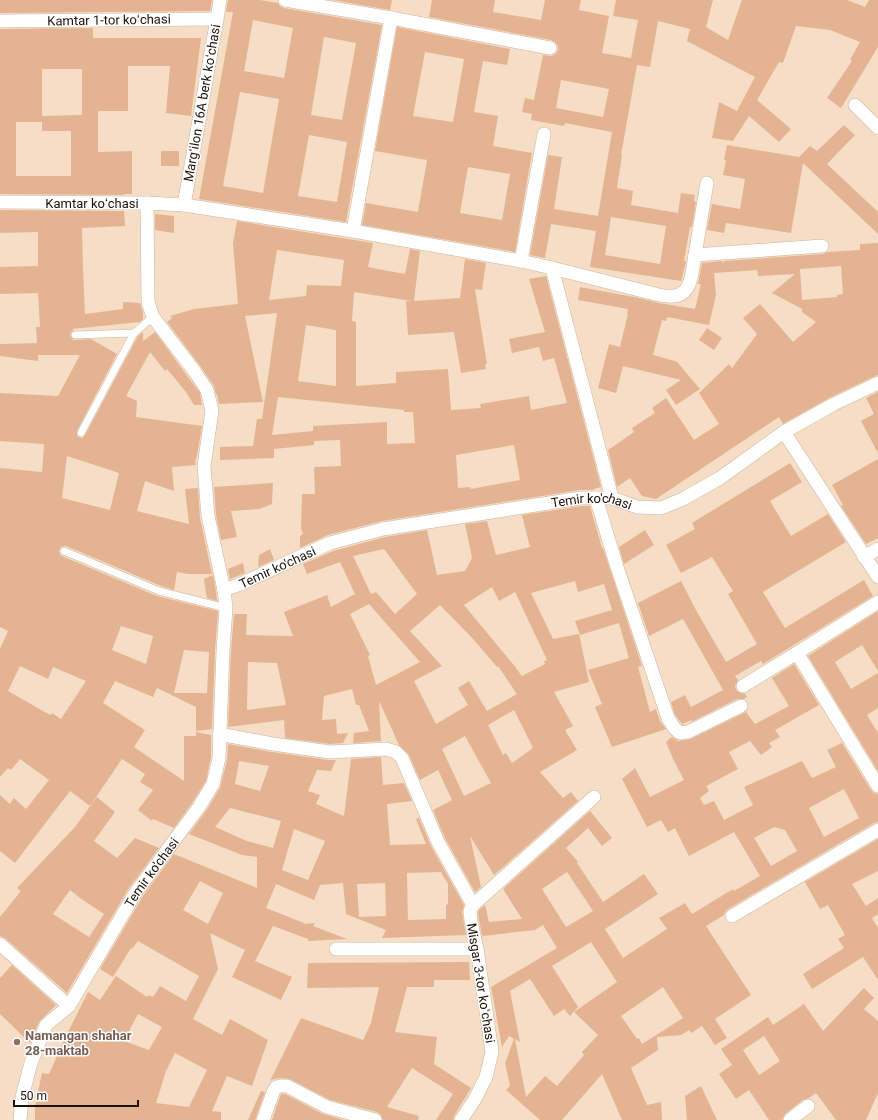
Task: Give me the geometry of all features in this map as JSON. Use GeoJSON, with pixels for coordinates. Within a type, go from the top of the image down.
{"type":"FeatureCollection","features":[{"type":"Feature","properties":{"kind":"street","name":"Margʻilon 16А berk koʻchasi"},"geometry":{"type":"LineString","coordinates":[[184,205],[218,19],[220,0]]}},
{"type":"Feature","properties":{"kind":"street"},"geometry":{"type":"LineString","coordinates":[[285,0],[550,48]]}},
{"type":"Feature","properties":{"kind":"street"},"geometry":{"type":"LineString","coordinates":[[353,231],[391,18]]}},
{"type":"Feature","properties":{"kind":"street","name":"Kamtar 1-tor koʻchasi"},"geometry":{"type":"LineString","coordinates":[[0,21],[218,19]]}},
{"type":"Feature","properties":{"kind":"street"},"geometry":{"type":"LineString","coordinates":[[855,105],[878,128]]}},
{"type":"Feature","properties":{"kind":"street"},"geometry":{"type":"LineString","coordinates":[[521,261],[544,134]]}},
{"type":"Feature","properties":{"kind":"street","name":"Kamtar koʻchasi"},"geometry":{"type":"LineString","coordinates":[[0,202],[147,203],[184,205],[353,231],[521,261],[659,295],[673,297],[680,295],[687,289],[690,282],[707,183]]}},
{"type":"Feature","properties":{"kind":"street"},"geometry":{"type":"LineString","coordinates":[[147,203],[148,302],[153,317],[207,390],[212,411],[204,466],[208,516],[224,590]]}},
{"type":"Feature","properties":{"kind":"street"},"geometry":{"type":"LineString","coordinates":[[695,255],[822,246]]}},
{"type":"Feature","properties":{"kind":"street"},"geometry":{"type":"LineString","coordinates":[[552,268],[612,498]]}},
{"type":"Feature","properties":{"kind":"street","name":"Temir ko'chasi"},"geometry":{"type":"LineString","coordinates":[[20,1120],[22,1097],[31,1064],[46,1025],[69,1006],[136,892],[199,807],[212,784],[219,758],[226,608],[224,590],[330,543],[383,529],[581,498],[612,498],[637,507],[661,508],[683,500],[720,478],[784,432],[834,404],[878,383]]}},
{"type":"Feature","properties":{"kind":"street"},"geometry":{"type":"LineString","coordinates":[[784,432],[878,577]]}},
{"type":"Feature","properties":{"kind":"street"},"geometry":{"type":"LineString","coordinates":[[596,498],[668,718],[675,729],[680,733],[688,732],[741,706]]}},
{"type":"Feature","properties":{"kind":"street"},"geometry":{"type":"LineString","coordinates":[[864,557],[878,548]]}},
{"type":"Feature","properties":{"kind":"street"},"geometry":{"type":"LineString","coordinates":[[743,686],[878,602]]}},
{"type":"Feature","properties":{"kind":"street"},"geometry":{"type":"LineString","coordinates":[[798,653],[878,786]]}},
{"type":"Feature","properties":{"kind":"street"},"geometry":{"type":"LineString","coordinates":[[220,734],[273,744],[330,752],[386,749],[396,752],[402,758],[438,842],[473,905]]}},
{"type":"Feature","properties":{"kind":"street","name":"Misgar 3-tor koʻchasi"},"geometry":{"type":"LineString","coordinates":[[461,1120],[475,1099],[486,1077],[492,1052],[470,911],[473,905],[594,797]]}},
{"type":"Feature","properties":{"kind":"street"},"geometry":{"type":"LineString","coordinates":[[732,916],[878,830]]}},
{"type":"Feature","properties":{"kind":"street"},"geometry":{"type":"LineString","coordinates":[[0,944],[69,1006]]}},
{"type":"Feature","properties":{"kind":"street"},"geometry":{"type":"LineString","coordinates":[[336,949],[477,949]]}},
{"type":"Feature","properties":{"kind":"street"},"geometry":{"type":"LineString","coordinates":[[263,1120],[276,1087],[287,1086],[327,1107],[375,1120]]}},
{"type":"Feature","properties":{"kind":"street"},"geometry":{"type":"LineString","coordinates":[[790,1120],[808,1106]]}},
{"type":"Feature","properties":{"kind":"lane"},"geometry":{"type":"LineString","coordinates":[[81,434],[134,333],[153,317]]}},
{"type":"Feature","properties":{"kind":"lane"},"geometry":{"type":"LineString","coordinates":[[75,335],[134,333]]}},
{"type":"Feature","properties":{"kind":"lane"},"geometry":{"type":"LineString","coordinates":[[64,551],[159,591],[226,608]]}},
{"type":"Feature","properties":{"kind":"building"},"geometry":{"type":"Polygon","coordinates":[[[0,0],[212,0],[210,11],[0,13],[0,0]]]}},
{"type":"Feature","properties":{"kind":"building"},"geometry":{"type":"Polygon","coordinates":[[[228,0],[260,0],[278,3],[284,8],[382,25],[346,222],[199,199],[233,12],[226,12],[228,0]],[[253,20],[244,71],[284,78],[293,28],[253,20]],[[324,37],[311,115],[342,120],[356,43],[324,37]],[[240,92],[223,186],[263,193],[279,99],[240,92]],[[309,135],[298,196],[337,202],[347,142],[309,135]]]}},
{"type":"Feature","properties":{"kind":"building"},"geometry":{"type":"Polygon","coordinates":[[[333,0],[392,0],[390,10],[333,0]]]}},
{"type":"Feature","properties":{"kind":"building"},"geometry":{"type":"Polygon","coordinates":[[[432,0],[495,0],[493,12],[541,20],[545,0],[581,0],[579,10],[609,16],[602,53],[631,58],[638,20],[613,16],[616,0],[713,0],[706,27],[728,40],[742,0],[847,0],[865,7],[869,0],[878,0],[878,47],[841,108],[827,98],[852,61],[850,60],[860,42],[830,30],[796,26],[783,63],[779,62],[757,100],[791,129],[779,142],[749,116],[733,141],[712,138],[719,102],[737,111],[755,77],[687,41],[690,29],[658,21],[650,67],[637,65],[621,155],[617,188],[633,191],[631,205],[678,213],[681,193],[695,195],[694,201],[696,202],[692,227],[690,227],[684,261],[686,261],[681,281],[590,267],[596,231],[551,224],[545,258],[530,255],[548,155],[562,157],[554,209],[598,216],[612,132],[565,123],[564,126],[531,120],[532,114],[522,112],[525,98],[534,100],[543,55],[552,56],[558,50],[558,46],[555,42],[429,17],[432,0]],[[561,80],[556,108],[603,117],[609,89],[561,80]],[[611,217],[605,255],[660,264],[666,226],[611,217]]]}},
{"type":"Feature","properties":{"kind":"building"},"geometry":{"type":"Polygon","coordinates":[[[397,27],[510,49],[507,65],[483,61],[474,112],[498,116],[493,146],[532,153],[515,252],[362,225],[366,203],[418,212],[427,160],[375,151],[397,27]],[[425,52],[413,116],[453,122],[464,59],[425,52]],[[468,167],[460,213],[502,220],[510,174],[468,167]]]}},
{"type":"Feature","properties":{"kind":"building"},"geometry":{"type":"Polygon","coordinates":[[[93,28],[93,38],[201,38],[191,116],[166,113],[170,66],[128,66],[128,111],[98,111],[98,152],[132,151],[132,194],[0,194],[0,29],[93,28]],[[42,69],[42,116],[82,115],[82,69],[42,69]],[[16,122],[16,176],[71,176],[71,131],[42,131],[42,122],[16,122]]]}},
{"type":"Feature","properties":{"kind":"building"},"geometry":{"type":"Polygon","coordinates":[[[844,125],[855,135],[827,164],[878,212],[878,234],[803,163],[791,233],[726,223],[724,233],[707,230],[712,204],[740,209],[745,179],[723,175],[727,145],[799,157],[810,146],[817,151],[844,125]]]}},
{"type":"Feature","properties":{"kind":"building"},"geometry":{"type":"Polygon","coordinates":[[[161,151],[179,151],[179,166],[161,166],[161,151]]]}},
{"type":"Feature","properties":{"kind":"building"},"geometry":{"type":"Polygon","coordinates":[[[0,210],[124,211],[125,226],[82,228],[85,314],[123,309],[123,302],[140,303],[143,312],[143,319],[140,322],[72,329],[74,330],[71,332],[70,336],[73,340],[91,339],[117,354],[77,431],[77,436],[82,438],[85,435],[138,336],[143,332],[143,341],[155,332],[200,393],[202,405],[194,405],[186,392],[167,369],[165,371],[150,352],[126,396],[137,401],[136,417],[202,426],[195,461],[196,465],[172,467],[174,491],[145,481],[137,511],[189,524],[185,489],[198,488],[200,518],[212,574],[188,574],[177,572],[174,590],[161,586],[66,546],[61,547],[59,551],[62,556],[157,596],[218,611],[212,729],[196,731],[196,707],[157,688],[153,697],[115,681],[103,703],[145,730],[134,747],[184,781],[184,736],[196,736],[196,732],[211,735],[211,757],[206,781],[174,828],[153,819],[152,821],[138,810],[153,790],[140,782],[145,774],[122,759],[90,806],[70,791],[15,863],[0,851],[0,795],[10,804],[14,798],[26,809],[49,780],[20,759],[11,770],[8,768],[0,777],[0,649],[8,631],[0,627],[0,468],[42,472],[44,444],[0,441],[0,393],[58,396],[80,355],[38,355],[38,361],[0,356],[0,344],[37,343],[36,327],[40,327],[38,293],[0,294],[0,267],[38,266],[38,232],[0,233],[0,210]],[[67,456],[62,498],[110,510],[119,473],[67,456]],[[121,626],[112,650],[146,664],[153,636],[121,626]],[[184,650],[174,693],[207,693],[209,652],[184,650]],[[20,666],[8,691],[50,715],[52,713],[61,719],[86,681],[53,667],[48,679],[20,666]]]}},
{"type":"Feature","properties":{"kind":"building"},"geometry":{"type":"Polygon","coordinates":[[[155,214],[174,216],[174,233],[155,230],[155,214]]]}},
{"type":"Feature","properties":{"kind":"building"},"geometry":{"type":"Polygon","coordinates":[[[237,221],[373,243],[368,267],[405,274],[410,249],[420,251],[414,301],[460,298],[465,259],[486,263],[482,290],[475,289],[487,364],[485,364],[486,369],[461,373],[454,332],[408,335],[406,301],[412,301],[354,292],[352,321],[356,322],[356,386],[396,383],[396,372],[448,369],[451,410],[481,408],[480,404],[529,396],[531,410],[567,403],[554,358],[543,361],[539,347],[512,353],[509,339],[545,332],[529,279],[546,276],[601,487],[594,490],[580,490],[382,521],[328,535],[300,548],[300,536],[303,534],[301,528],[302,494],[315,494],[314,467],[341,466],[340,440],[314,441],[314,445],[274,449],[274,458],[220,460],[220,447],[253,446],[257,419],[262,419],[277,313],[245,316],[263,402],[219,404],[214,386],[167,322],[172,318],[170,316],[194,309],[238,304],[233,243],[237,221]],[[277,250],[269,300],[306,296],[307,285],[341,286],[344,260],[277,250]],[[306,325],[298,381],[336,386],[336,330],[306,325]],[[278,397],[272,435],[313,431],[313,426],[387,422],[387,444],[415,443],[413,412],[278,397]],[[514,445],[456,455],[458,488],[470,487],[471,489],[520,480],[514,445]]]}},
{"type":"Feature","properties":{"kind":"building"},"geometry":{"type":"Polygon","coordinates":[[[878,243],[878,375],[831,397],[783,424],[779,417],[656,499],[642,496],[630,478],[617,487],[608,450],[634,432],[632,428],[655,413],[652,408],[666,398],[694,440],[719,424],[699,393],[729,364],[732,368],[757,334],[743,318],[760,304],[793,342],[816,322],[802,312],[802,309],[772,293],[795,274],[758,276],[757,270],[714,273],[716,295],[709,325],[667,317],[666,321],[662,320],[653,355],[678,363],[700,389],[676,405],[666,390],[681,380],[623,366],[616,393],[598,388],[609,344],[620,347],[628,309],[578,300],[580,287],[695,309],[701,284],[698,284],[702,263],[722,261],[724,264],[724,261],[860,250],[860,244],[878,243]],[[841,266],[800,269],[802,300],[837,297],[837,295],[843,294],[841,266]]]}},
{"type":"Feature","properties":{"kind":"building"},"geometry":{"type":"Polygon","coordinates":[[[707,328],[722,338],[714,350],[699,340],[707,328]]]}},
{"type":"Feature","properties":{"kind":"building"},"geometry":{"type":"Polygon","coordinates":[[[878,392],[878,453],[861,421],[874,414],[866,398],[878,392]]]}},
{"type":"Feature","properties":{"kind":"building"},"geometry":{"type":"Polygon","coordinates":[[[878,459],[878,538],[866,544],[841,506],[843,505],[832,485],[878,459]]]}},
{"type":"Feature","properties":{"kind":"building"},"geometry":{"type":"Polygon","coordinates":[[[790,463],[802,482],[770,501],[791,536],[828,514],[846,542],[763,592],[785,628],[864,580],[873,596],[763,664],[761,661],[735,676],[738,680],[735,686],[736,690],[745,694],[747,697],[744,699],[737,699],[691,722],[692,720],[682,724],[675,715],[671,702],[685,695],[691,707],[723,690],[683,619],[649,636],[638,603],[681,581],[726,662],[757,644],[728,594],[733,591],[712,557],[681,573],[666,545],[695,529],[692,523],[790,463]]]}},
{"type":"Feature","properties":{"kind":"building"},"geometry":{"type":"Polygon","coordinates":[[[273,483],[272,504],[259,509],[231,511],[237,537],[221,540],[216,515],[214,487],[273,483]]]}},
{"type":"Feature","properties":{"kind":"building"},"geometry":{"type":"Polygon","coordinates":[[[590,506],[602,548],[642,666],[638,667],[650,712],[656,709],[660,721],[666,729],[612,747],[595,707],[602,704],[588,670],[629,658],[619,623],[580,635],[575,621],[612,610],[604,584],[578,592],[575,581],[531,593],[553,639],[579,634],[589,682],[554,692],[573,726],[565,730],[577,750],[540,772],[563,798],[571,792],[578,801],[494,875],[470,836],[481,887],[475,892],[445,838],[433,810],[452,800],[438,770],[420,780],[409,755],[399,745],[379,701],[381,741],[353,743],[354,733],[369,731],[359,705],[356,705],[352,689],[324,696],[322,720],[336,719],[337,734],[348,733],[343,743],[330,744],[285,738],[284,720],[228,727],[234,614],[247,614],[246,635],[293,636],[284,612],[327,595],[331,607],[355,594],[340,562],[307,574],[303,564],[333,551],[385,537],[427,530],[437,575],[465,571],[472,558],[465,524],[487,521],[496,555],[530,547],[522,515],[590,506]],[[384,549],[353,556],[371,594],[376,592],[395,614],[417,594],[384,549]],[[492,587],[464,605],[522,676],[545,664],[544,661],[547,660],[515,592],[499,601],[492,587]],[[369,604],[350,614],[370,655],[368,656],[376,685],[420,662],[369,604]],[[440,605],[410,631],[442,666],[414,681],[436,724],[468,705],[458,688],[469,681],[487,711],[517,694],[498,666],[497,667],[474,640],[440,605]],[[248,662],[247,710],[286,705],[277,663],[248,662]],[[514,710],[488,725],[503,755],[506,753],[512,763],[533,748],[514,710]],[[465,736],[442,749],[464,796],[491,783],[465,736]]]}},
{"type":"Feature","properties":{"kind":"building"},"geometry":{"type":"Polygon","coordinates":[[[645,530],[654,545],[624,564],[619,547],[645,530]]]}},
{"type":"Feature","properties":{"kind":"building"},"geometry":{"type":"Polygon","coordinates":[[[270,549],[274,560],[258,567],[259,555],[270,549]]]}},
{"type":"Feature","properties":{"kind":"building"},"geometry":{"type":"Polygon","coordinates":[[[243,563],[245,573],[230,579],[228,569],[243,563]]]}},
{"type":"Feature","properties":{"kind":"building"},"geometry":{"type":"Polygon","coordinates":[[[213,575],[217,601],[207,598],[206,593],[204,579],[213,575]]]}},
{"type":"Feature","properties":{"kind":"building"},"geometry":{"type":"Polygon","coordinates":[[[878,611],[878,671],[862,645],[835,662],[851,689],[878,673],[878,708],[867,715],[878,733],[878,771],[808,656],[878,611]]]}},
{"type":"Feature","properties":{"kind":"building"},"geometry":{"type":"Polygon","coordinates":[[[794,664],[819,705],[775,730],[780,737],[769,743],[772,747],[761,755],[750,741],[729,752],[738,769],[706,786],[709,791],[700,798],[704,805],[714,801],[724,820],[753,805],[744,787],[802,761],[812,778],[836,767],[827,750],[842,743],[871,790],[878,794],[878,822],[728,909],[724,915],[706,926],[751,995],[715,1019],[727,1038],[715,1045],[702,1026],[691,1033],[689,1030],[681,1035],[657,1037],[658,1050],[631,1068],[647,1105],[661,1102],[662,1120],[622,1120],[602,1074],[562,1120],[540,1120],[506,1090],[510,1086],[505,1063],[514,1039],[509,1036],[502,1047],[491,987],[557,948],[543,925],[535,930],[483,936],[479,920],[479,910],[485,905],[489,922],[522,919],[503,889],[590,811],[612,838],[602,846],[588,828],[566,848],[578,862],[577,863],[603,902],[644,874],[658,894],[605,929],[623,958],[667,929],[659,918],[685,903],[692,914],[733,889],[734,891],[760,876],[734,832],[689,856],[675,828],[668,832],[661,820],[647,827],[622,779],[635,768],[650,797],[684,780],[666,742],[672,737],[678,741],[691,739],[746,712],[755,724],[789,706],[772,678],[794,664]],[[844,789],[809,808],[824,837],[859,818],[844,789]],[[774,827],[754,838],[771,866],[797,851],[785,830],[774,827]],[[567,872],[542,889],[566,927],[593,911],[567,872]],[[591,942],[552,966],[578,1007],[570,1016],[564,1009],[554,1016],[530,979],[510,991],[520,1042],[515,1039],[526,1097],[545,1076],[557,1086],[584,1055],[582,1052],[598,1035],[574,1012],[617,982],[591,942]],[[663,987],[621,1016],[637,1039],[639,1038],[642,1044],[683,1018],[663,987]]]}},
{"type":"Feature","properties":{"kind":"building"},"geometry":{"type":"Polygon","coordinates":[[[228,744],[272,752],[336,760],[331,771],[317,770],[308,791],[320,795],[316,804],[344,816],[351,759],[381,757],[383,785],[404,783],[412,801],[387,804],[390,845],[426,844],[416,819],[419,818],[431,846],[464,905],[462,912],[466,935],[382,938],[386,930],[346,914],[343,883],[320,885],[314,900],[276,884],[266,908],[304,923],[303,924],[315,923],[313,926],[347,939],[308,941],[308,939],[273,926],[255,961],[292,977],[281,1000],[232,977],[245,950],[210,933],[218,969],[193,1019],[222,1035],[230,1019],[268,1040],[252,1086],[227,1076],[212,1111],[221,1112],[221,1120],[35,1120],[35,1106],[42,1073],[49,1074],[88,992],[100,1000],[116,976],[147,997],[148,995],[153,997],[160,986],[186,1001],[199,976],[138,941],[132,949],[131,948],[113,977],[100,969],[143,896],[174,854],[257,888],[257,857],[242,855],[189,834],[206,811],[220,788],[227,760],[228,744]],[[239,761],[235,784],[260,791],[269,766],[239,761]],[[230,808],[215,827],[247,841],[273,848],[281,821],[230,808]],[[294,829],[282,870],[308,880],[325,841],[294,829]],[[441,872],[407,873],[408,920],[446,919],[448,884],[441,872]],[[200,881],[183,910],[208,924],[223,893],[200,881]],[[385,883],[357,884],[359,917],[386,916],[385,883]],[[138,1014],[124,1041],[149,1050],[162,1027],[138,1014]],[[175,1053],[166,1071],[156,1103],[189,1107],[207,1070],[175,1053]]]}},
{"type":"Feature","properties":{"kind":"building"},"geometry":{"type":"Polygon","coordinates":[[[97,797],[115,812],[94,841],[117,858],[135,838],[159,848],[129,888],[67,993],[5,938],[0,936],[0,917],[21,891],[17,888],[75,827],[97,797]],[[70,890],[53,914],[89,937],[104,914],[70,890]]]}},
{"type":"Feature","properties":{"kind":"building"},"geometry":{"type":"Polygon","coordinates":[[[878,839],[878,871],[852,884],[866,906],[878,898],[878,914],[872,918],[878,928],[878,980],[863,957],[812,989],[803,974],[844,948],[838,939],[845,935],[828,905],[820,909],[805,882],[878,839]]]}},
{"type":"Feature","properties":{"kind":"building"},"geometry":{"type":"Polygon","coordinates":[[[469,962],[470,980],[434,980],[434,987],[407,987],[395,1032],[437,1037],[434,1064],[471,1088],[453,1120],[436,1120],[453,1094],[412,1068],[387,1107],[419,1116],[418,1120],[383,1120],[381,1115],[377,1112],[330,1100],[290,1079],[280,1078],[270,1081],[301,1018],[363,1040],[371,1023],[379,987],[307,988],[308,963],[469,962]]]}},
{"type":"Feature","properties":{"kind":"building"},"geometry":{"type":"Polygon","coordinates":[[[12,965],[56,1005],[39,1022],[30,1043],[0,1014],[0,978],[12,965]]]}},
{"type":"Feature","properties":{"kind":"building"},"geometry":{"type":"Polygon","coordinates":[[[864,988],[874,998],[864,1009],[878,1021],[878,1093],[866,1120],[836,1120],[816,1093],[803,1100],[785,1114],[782,1120],[769,1120],[749,1090],[736,1099],[719,1074],[732,1065],[721,1049],[768,1017],[773,1025],[804,1004],[823,1031],[864,988]],[[764,1036],[743,1050],[759,1075],[780,1061],[764,1036]]]}},
{"type":"Feature","properties":{"kind":"building"},"geometry":{"type":"Polygon","coordinates":[[[701,1086],[717,1120],[687,1120],[685,1096],[701,1086]]]}},
{"type":"Feature","properties":{"kind":"building"},"geometry":{"type":"Polygon","coordinates":[[[261,1091],[265,1092],[255,1120],[248,1120],[261,1091]]]}},
{"type":"Feature","properties":{"kind":"building"},"geometry":{"type":"Polygon","coordinates":[[[281,1094],[285,1094],[323,1114],[344,1120],[272,1120],[281,1094]]]}},
{"type":"Feature","properties":{"kind":"place","name":"Namangan shahar 28-maktab"},"geometry":{"type":"Point","coordinates":[17,1042]}}]}
